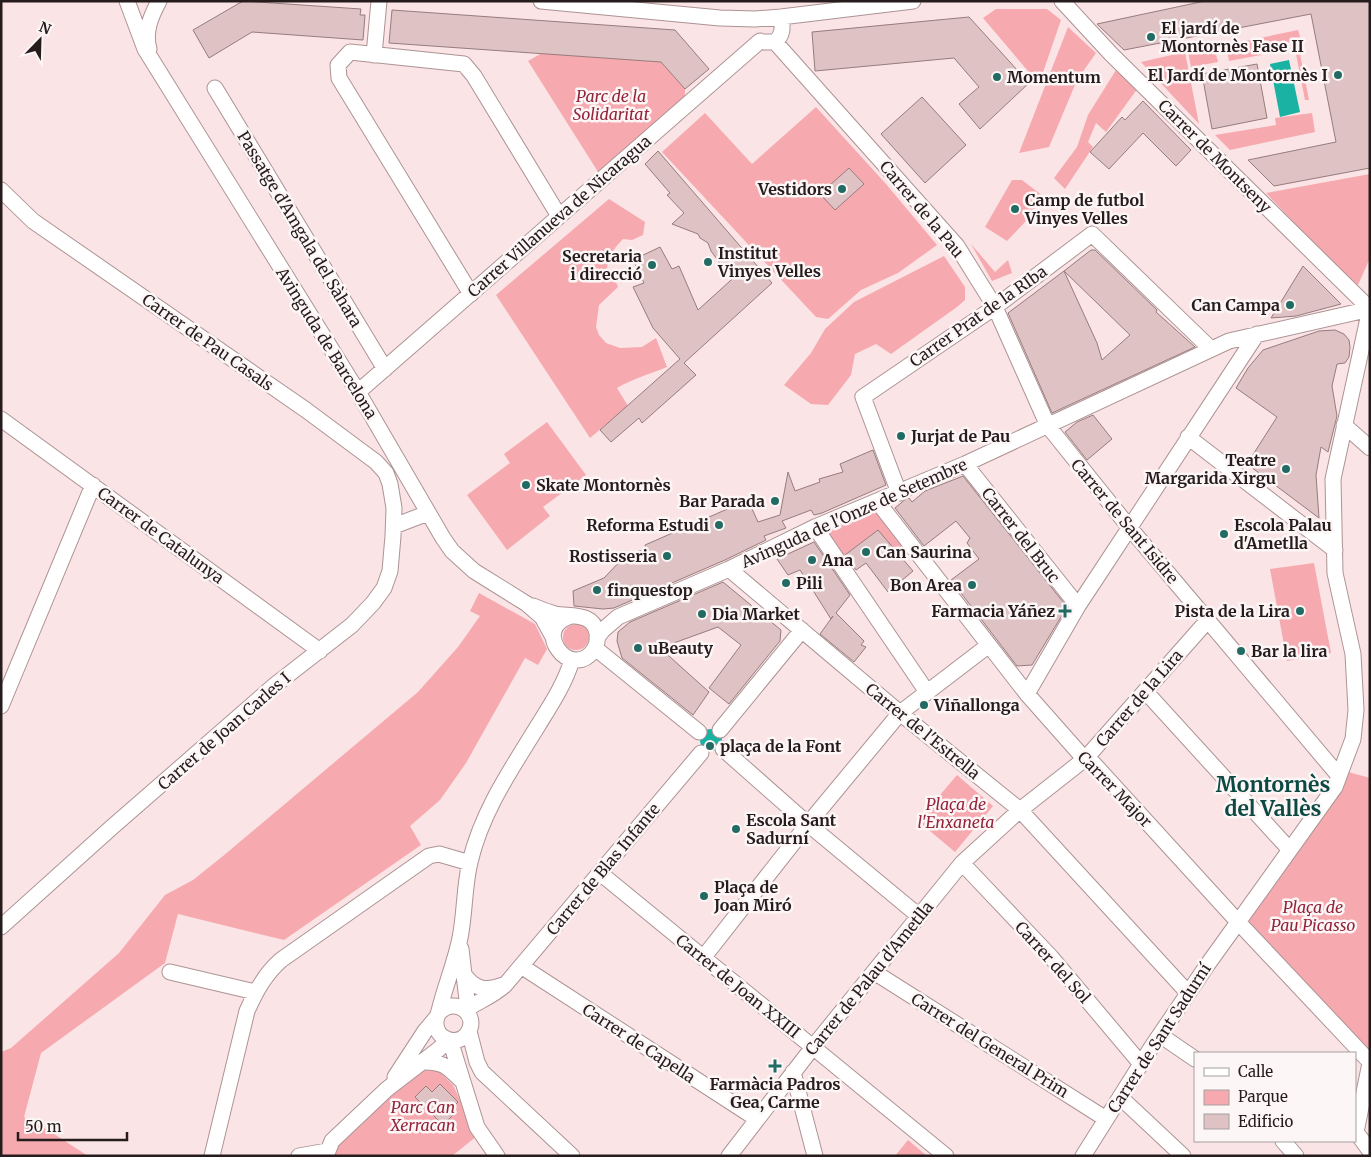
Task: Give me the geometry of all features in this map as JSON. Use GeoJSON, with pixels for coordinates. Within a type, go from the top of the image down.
{"type":"FeatureCollection","features":[{"type":"Feature","properties":{"kind":"street","name":"Avinguda de Barcelona"},"geometry":{"type":"LineString","coordinates":[[127,1],[145,49],[358,392],[428,513],[452,550],[474,571],[524,602]]}},
{"type":"Feature","properties":{"kind":"street"},"geometry":{"type":"LineString","coordinates":[[151,58],[147,42],[148,25],[159,1]]}},
{"type":"Feature","properties":{"kind":"street"},"geometry":{"type":"LineString","coordinates":[[374,55],[379,1]]}},
{"type":"Feature","properties":{"kind":"street"},"geometry":{"type":"LineString","coordinates":[[541,1],[720,18],[781,17],[913,1]]}},
{"type":"Feature","properties":{"kind":"street","name":"Carrer de Montseny"},"geometry":{"type":"LineString","coordinates":[[1062,1],[1112,54],[1370,309]]}},
{"type":"Feature","properties":{"kind":"street"},"geometry":{"type":"LineString","coordinates":[[755,18],[756,36],[760,41],[775,42],[781,36],[783,27],[781,17]]}},
{"type":"Feature","properties":{"kind":"street","name":"Carrer Villanueva de Nicaragua"},"geometry":{"type":"LineString","coordinates":[[358,392],[760,41]]}},
{"type":"Feature","properties":{"kind":"street","name":"Carrer de la Pau"},"geometry":{"type":"LineString","coordinates":[[775,42],[957,246],[994,307],[1048,426]]}},
{"type":"Feature","properties":{"kind":"street"},"geometry":{"type":"LineString","coordinates":[[470,294],[339,78],[338,65],[350,52],[464,64],[474,76],[559,216]]}},
{"type":"Feature","properties":{"kind":"street","name":"Passatge d'Amgala del Sàhara"},"geometry":{"type":"LineString","coordinates":[[215,88],[385,369]]}},
{"type":"Feature","properties":{"kind":"street","name":"Carrer de Pau Casals"},"geometry":{"type":"LineString","coordinates":[[1,190],[33,221],[298,404],[376,462],[386,473],[394,508]]}},
{"type":"Feature","properties":{"kind":"street","name":"Carrer Prat de la RIba"},"geometry":{"type":"LineString","coordinates":[[899,492],[863,397],[994,307],[1092,234],[1211,349]]}},
{"type":"Feature","properties":{"kind":"street","name":"Avinguda de l'Onze de Setembre"},"geometry":{"type":"LineString","coordinates":[[618,617],[729,569],[815,527],[965,464],[1229,341],[1370,309]]}},
{"type":"Feature","properties":{"kind":"street","name":"Carrer de Sant Sadurní"},"geometry":{"type":"LineString","coordinates":[[1083,1156],[1188,993],[1335,787],[1353,739],[1356,710],[1353,654],[1335,573],[1333,479],[1370,309]]}},
{"type":"Feature","properties":{"kind":"street"},"geometry":{"type":"LineString","coordinates":[[1027,694],[1078,606],[1257,334]]}},
{"type":"Feature","properties":{"kind":"street","name":"Carrer de Catalunya"},"geometry":{"type":"LineString","coordinates":[[1,419],[320,651]]}},
{"type":"Feature","properties":{"kind":"street"},"geometry":{"type":"LineString","coordinates":[[1344,425],[1370,448]]}},
{"type":"Feature","properties":{"kind":"street","name":"Carrer de Sant Isidre"},"geometry":{"type":"LineString","coordinates":[[1048,426],[1129,527],[1339,776]]}},
{"type":"Feature","properties":{"kind":"street"},"geometry":{"type":"LineString","coordinates":[[1188,437],[1335,550]]}},
{"type":"Feature","properties":{"kind":"street","name":"Carrer del Bruc"},"geometry":{"type":"LineString","coordinates":[[965,464],[1078,606]]}},
{"type":"Feature","properties":{"kind":"street"},"geometry":{"type":"LineString","coordinates":[[1,706],[94,486]]}},
{"type":"Feature","properties":{"kind":"street"},"geometry":{"type":"LineString","coordinates":[[391,493],[414,488]]}},
{"type":"Feature","properties":{"kind":"street","name":"Carrer Major"},"geometry":{"type":"LineString","coordinates":[[877,502],[1027,694],[1370,1062]]}},
{"type":"Feature","properties":{"kind":"street","name":"Carrer de Joan Carles I"},"geometry":{"type":"LineString","coordinates":[[1,927],[111,828],[275,686],[352,625],[373,604],[384,588],[390,571],[394,508]]}},
{"type":"Feature","properties":{"kind":"street"},"geometry":{"type":"LineString","coordinates":[[394,526],[428,513]]}},
{"type":"Feature","properties":{"kind":"street"},"geometry":{"type":"LineString","coordinates":[[815,527],[927,692]]}},
{"type":"Feature","properties":{"kind":"street","name":"Carrer de l'Estrella"},"geometry":{"type":"LineString","coordinates":[[729,569],[900,713],[1020,810],[1188,993]]}},
{"type":"Feature","properties":{"kind":"street"},"geometry":{"type":"LineString","coordinates":[[524,602],[555,614],[601,620],[618,617]]}},
{"type":"Feature","properties":{"kind":"street"},"geometry":{"type":"LineString","coordinates":[[524,602],[542,617],[553,637],[557,650],[572,660],[589,655],[603,630],[618,617]]}},
{"type":"Feature","properties":{"kind":"street"},"geometry":{"type":"LineString","coordinates":[[553,637],[558,623],[578,617],[594,625],[596,643],[699,732]]}},
{"type":"Feature","properties":{"kind":"street","name":"Carrer de la Lira"},"geometry":{"type":"LineString","coordinates":[[1020,810],[1086,758],[1208,620]]}},
{"type":"Feature","properties":{"kind":"street"},"geometry":{"type":"LineString","coordinates":[[720,730],[802,630]]}},
{"type":"Feature","properties":{"kind":"street"},"geometry":{"type":"LineString","coordinates":[[703,958],[808,824],[900,713],[988,644]]}},
{"type":"Feature","properties":{"kind":"street"},"geometry":{"type":"LineString","coordinates":[[497,1156],[477,1127],[449,1040],[438,1033],[437,1016],[460,938],[470,863],[491,802],[564,684],[572,660]]}},
{"type":"Feature","properties":{"kind":"street"},"geometry":{"type":"LineString","coordinates":[[1145,691],[1290,850]]}},
{"type":"Feature","properties":{"kind":"street"},"geometry":{"type":"LineString","coordinates":[[709,726],[720,730],[725,744],[718,754],[712,756],[701,753],[695,745],[696,737],[702,728],[709,726]]}},
{"type":"Feature","properties":{"kind":"street"},"geometry":{"type":"LineString","coordinates":[[722,749],[808,824],[919,916]]}},
{"type":"Feature","properties":{"kind":"street","name":"Carrer de Blas Infante"},"geometry":{"type":"LineString","coordinates":[[465,1010],[493,995],[505,985],[701,753]]}},
{"type":"Feature","properties":{"kind":"street","name":"Carrer de Palau d'Ametlla"},"geometry":{"type":"LineString","coordinates":[[729,1156],[813,1047],[962,864],[1020,810]]}},
{"type":"Feature","properties":{"kind":"street"},"geometry":{"type":"LineString","coordinates":[[212,1156],[247,1011],[264,977],[281,960],[429,856],[440,854],[470,863]]}},
{"type":"Feature","properties":{"kind":"street","name":"Carrer del Sol"},"geometry":{"type":"LineString","coordinates":[[962,864],[1051,957],[1141,1064]]}},
{"type":"Feature","properties":{"kind":"street","name":"Carrer de Joan XXIII"},"geometry":{"type":"LineString","coordinates":[[600,873],[946,1156]]}},
{"type":"Feature","properties":{"kind":"street"},"geometry":{"type":"LineString","coordinates":[[460,938],[467,1000],[465,1010]]}},
{"type":"Feature","properties":{"kind":"street","name":"Carrer de Capella"},"geometry":{"type":"LineString","coordinates":[[521,966],[757,1119]]}},
{"type":"Feature","properties":{"kind":"street"},"geometry":{"type":"LineString","coordinates":[[170,972],[255,992]]}},
{"type":"Feature","properties":{"kind":"street"},"geometry":{"type":"LineString","coordinates":[[463,972],[468,980],[484,988],[489,989],[505,985]]}},
{"type":"Feature","properties":{"kind":"street","name":"Carrer del General Prim"},"geometry":{"type":"LineString","coordinates":[[874,972],[1106,1119]]}},
{"type":"Feature","properties":{"kind":"street"},"geometry":{"type":"LineString","coordinates":[[387,1089],[437,1016],[449,1006],[458,1006],[465,1010],[471,1021],[469,1031],[477,1062],[482,1072],[572,1156]]}},
{"type":"Feature","properties":{"kind":"street"},"geometry":{"type":"LineString","coordinates":[[299,1156],[326,1153],[332,1141],[387,1089],[449,1040],[461,1039],[469,1031]]}},
{"type":"Feature","properties":{"kind":"street"},"geometry":{"type":"LineString","coordinates":[[1160,1035],[1194,1058]]}},
{"type":"Feature","properties":{"kind":"street"},"geometry":{"type":"LineString","coordinates":[[422,1062],[441,1063],[462,1081]]}},
{"type":"Feature","properties":{"kind":"street"},"geometry":{"type":"LineString","coordinates":[[1370,1062],[1356,1132],[1370,1151]]}},
{"type":"Feature","properties":{"kind":"street"},"geometry":{"type":"LineString","coordinates":[[794,1072],[815,1156]]}},
{"type":"Feature","properties":{"kind":"street"},"geometry":{"type":"LineString","coordinates":[[1120,1097],[1183,1156]]}},
{"type":"Feature","properties":{"kind":"street"},"geometry":{"type":"LineString","coordinates":[[1284,1142],[1296,1156]]}},
{"type":"Feature","properties":{"kind":"green space"},"geometry":{"type":"Polygon","coordinates":[[[996,9],[1047,9],[1061,20],[1039,84],[983,18],[996,9]]]}},
{"type":"Feature","properties":{"kind":"green space"},"geometry":{"type":"Polygon","coordinates":[[[1068,27],[1096,53],[1077,80],[1049,147],[1019,153],[1068,27]]]}},
{"type":"Feature","properties":{"kind":"green space"},"geometry":{"type":"Polygon","coordinates":[[[1298,30],[1301,40],[1260,48],[1261,55],[1229,61],[1226,45],[1298,30]]]}},
{"type":"Feature","properties":{"kind":"green space"},"geometry":{"type":"Polygon","coordinates":[[[1214,47],[1218,62],[1191,67],[1188,52],[1214,47]]]}},
{"type":"Feature","properties":{"kind":"green space"},"geometry":{"type":"Polygon","coordinates":[[[1185,52],[1199,124],[1141,62],[1185,52]]]}},
{"type":"Feature","properties":{"kind":"green space","name":"Parc de la Solidaritat"},"geometry":{"type":"Polygon","coordinates":[[[542,53],[661,62],[685,89],[685,101],[600,175],[528,61],[542,53]]]}},
{"type":"Feature","properties":{"kind":"green space"},"geometry":{"type":"Polygon","coordinates":[[[1296,54],[1300,54],[1309,100],[1305,100],[1296,54]]]}},
{"type":"Feature","properties":{"kind":"green space"},"geometry":{"type":"Polygon","coordinates":[[[1116,70],[1138,88],[1106,132],[1096,123],[1088,142],[1093,147],[1065,189],[1054,178],[1077,147],[1088,115],[1116,70]]]}},
{"type":"Feature","properties":{"kind":"green space"},"geometry":{"type":"Polygon","coordinates":[[[816,107],[886,184],[937,245],[898,273],[861,290],[828,319],[816,317],[662,152],[705,113],[752,164],[816,107]]]}},
{"type":"Feature","properties":{"kind":"green space"},"geometry":{"type":"Polygon","coordinates":[[[1312,113],[1315,132],[1230,150],[1215,135],[1276,125],[1275,118],[1312,113]]]}},
{"type":"Feature","properties":{"kind":"green space"},"geometry":{"type":"Polygon","coordinates":[[[1370,174],[1370,258],[1358,285],[1336,267],[1266,193],[1370,174]]]}},
{"type":"Feature","properties":{"kind":"green space","name":"Camp de futbol Vinyes Velles"},"geometry":{"type":"Polygon","coordinates":[[[1012,180],[1022,180],[1043,196],[1025,222],[1007,241],[985,227],[1012,180]]]}},
{"type":"Feature","properties":{"kind":"green space"},"geometry":{"type":"Polygon","coordinates":[[[609,199],[645,222],[643,235],[632,240],[623,239],[611,256],[607,268],[614,277],[618,287],[599,305],[596,327],[599,335],[606,343],[620,348],[642,347],[656,338],[667,367],[617,388],[628,406],[590,438],[496,295],[609,199]]]}},
{"type":"Feature","properties":{"kind":"green space"},"geometry":{"type":"Polygon","coordinates":[[[971,244],[995,272],[1008,260],[1012,273],[992,281],[971,244]]]}},
{"type":"Feature","properties":{"kind":"green space"},"geometry":{"type":"Polygon","coordinates":[[[944,256],[965,287],[965,300],[957,307],[891,354],[876,344],[855,354],[851,375],[828,405],[811,404],[784,385],[811,353],[825,329],[854,302],[944,256]]]}},
{"type":"Feature","properties":{"kind":"green space","name":"Skate Montornès"},"geometry":{"type":"Polygon","coordinates":[[[547,422],[586,475],[543,507],[550,516],[507,550],[467,495],[510,463],[504,454],[547,422]]]}},
{"type":"Feature","properties":{"kind":"green space"},"geometry":{"type":"Polygon","coordinates":[[[876,507],[908,548],[899,555],[878,530],[841,558],[821,529],[876,507]]]}},
{"type":"Feature","properties":{"kind":"green space","name":"Pista de la Lira"},"geometry":{"type":"Polygon","coordinates":[[[1314,563],[1331,653],[1287,661],[1270,569],[1314,563]]]}},
{"type":"Feature","properties":{"kind":"green space"},"geometry":{"type":"Polygon","coordinates":[[[479,593],[535,624],[547,649],[538,665],[525,658],[466,763],[440,800],[410,826],[421,845],[284,940],[178,914],[165,963],[41,1053],[24,1117],[88,1156],[1,1156],[1,1052],[11,1048],[119,953],[165,895],[193,880],[223,856],[418,692],[458,647],[480,616],[470,611],[479,593]]]}},
{"type":"Feature","properties":{"kind":"green space"},"geometry":{"type":"Polygon","coordinates":[[[576,624],[585,628],[589,637],[585,646],[576,650],[567,646],[563,637],[567,628],[576,624]]]}},
{"type":"Feature","properties":{"kind":"green space","name":"Plaça de Pau Picasso"},"geometry":{"type":"Polygon","coordinates":[[[1341,770],[1370,778],[1370,1062],[1239,923],[1341,770]]]}},
{"type":"Feature","properties":{"kind":"green space","name":"Plaça de l'Enxaneta"},"geometry":{"type":"Polygon","coordinates":[[[957,775],[993,806],[955,852],[918,821],[957,775]]]}},
{"type":"Feature","properties":{"kind":"green space","name":"Parc Can Xerracan"},"geometry":{"type":"Polygon","coordinates":[[[422,1070],[439,1071],[453,1085],[477,1136],[452,1156],[326,1156],[336,1137],[422,1070]]]}},
{"type":"Feature","properties":{"kind":"green space"},"geometry":{"type":"Polygon","coordinates":[[[908,1140],[927,1156],[895,1156],[908,1140]]]}},
{"type":"Feature","properties":{"kind":"water"},"geometry":{"type":"Polygon","coordinates":[[[1289,60],[1300,112],[1280,117],[1270,64],[1289,60]]]}},
{"type":"Feature","properties":{"kind":"water"},"geometry":{"type":"Polygon","coordinates":[[[711,729],[719,732],[722,740],[719,748],[711,751],[703,748],[700,740],[703,732],[711,729]]]}},
{"type":"Feature","properties":{"kind":"building"},"geometry":{"type":"Polygon","coordinates":[[[243,1],[361,9],[360,15],[365,15],[363,40],[252,32],[209,58],[193,30],[243,1]]]}},
{"type":"Feature","properties":{"kind":"building"},"geometry":{"type":"Polygon","coordinates":[[[1205,1],[1370,1],[1370,168],[1274,186],[1248,160],[1336,142],[1311,14],[1124,50],[1097,24],[1205,1]]]}},
{"type":"Feature","properties":{"kind":"building"},"geometry":{"type":"Polygon","coordinates":[[[392,10],[675,30],[709,69],[685,89],[661,62],[389,43],[392,10]]]}},
{"type":"Feature","properties":{"kind":"building","name":"Momentum"},"geometry":{"type":"Polygon","coordinates":[[[969,17],[1029,83],[980,129],[959,104],[979,87],[954,58],[815,71],[812,32],[969,17]]]}},
{"type":"Feature","properties":{"kind":"building","name":"El jardí de Montornès Fase II"},"geometry":{"type":"Polygon","coordinates":[[[1257,64],[1267,118],[1212,129],[1202,74],[1257,64]]]}},
{"type":"Feature","properties":{"kind":"building"},"geometry":{"type":"Polygon","coordinates":[[[922,97],[966,145],[925,183],[881,134],[922,97]]]}},
{"type":"Feature","properties":{"kind":"building"},"geometry":{"type":"Polygon","coordinates":[[[1143,101],[1191,150],[1176,166],[1143,133],[1109,169],[1090,152],[1122,117],[1125,120],[1143,101]]]}},
{"type":"Feature","properties":{"kind":"building"},"geometry":{"type":"Polygon","coordinates":[[[658,151],[772,283],[684,363],[696,375],[642,423],[639,418],[611,442],[600,430],[680,359],[653,328],[633,287],[644,283],[633,260],[660,247],[672,269],[679,266],[698,310],[741,271],[722,266],[711,251],[708,243],[700,238],[698,234],[672,224],[684,213],[667,195],[670,193],[645,164],[658,151]]]}},
{"type":"Feature","properties":{"kind":"building","name":"Vestidors"},"geometry":{"type":"Polygon","coordinates":[[[849,168],[864,184],[835,210],[820,194],[849,168]]]}},
{"type":"Feature","properties":{"kind":"building"},"geometry":{"type":"Polygon","coordinates":[[[1091,250],[1095,250],[1157,310],[1156,312],[1195,347],[1052,413],[1008,313],[1091,250]],[[1064,271],[1097,343],[1102,360],[1130,335],[1064,271]]]}},
{"type":"Feature","properties":{"kind":"building"},"geometry":{"type":"Polygon","coordinates":[[[1303,266],[1341,304],[1296,316],[1271,318],[1303,266]]]}},
{"type":"Feature","properties":{"kind":"building"},"geometry":{"type":"Polygon","coordinates":[[[1335,330],[1344,334],[1349,340],[1350,347],[1349,357],[1345,363],[1337,364],[1332,386],[1337,416],[1328,452],[1321,447],[1316,475],[1319,518],[1247,464],[1277,417],[1236,388],[1248,368],[1263,350],[1319,331],[1335,330]]]}},
{"type":"Feature","properties":{"kind":"building"},"geometry":{"type":"Polygon","coordinates":[[[1093,415],[1112,439],[1087,460],[1065,432],[1077,422],[1093,415]]]}},
{"type":"Feature","properties":{"kind":"building"},"geometry":{"type":"Polygon","coordinates":[[[873,450],[886,485],[822,513],[814,515],[811,510],[782,521],[786,528],[764,536],[766,540],[725,560],[614,608],[603,609],[574,606],[573,591],[604,578],[626,555],[646,549],[645,545],[748,500],[758,522],[780,515],[788,472],[795,491],[820,482],[819,479],[843,472],[840,464],[873,450]]]}},
{"type":"Feature","properties":{"kind":"building"},"geometry":{"type":"Polygon","coordinates":[[[963,476],[1067,607],[1032,665],[1017,666],[951,580],[979,559],[967,543],[970,538],[956,521],[924,546],[895,508],[907,498],[912,502],[925,491],[963,476]]]}},
{"type":"Feature","properties":{"kind":"building"},"geometry":{"type":"Polygon","coordinates":[[[878,530],[913,571],[888,592],[866,563],[856,570],[845,555],[878,530]]]}},
{"type":"Feature","properties":{"kind":"building"},"geometry":{"type":"Polygon","coordinates":[[[814,542],[850,595],[836,613],[864,641],[861,645],[866,647],[854,662],[820,634],[831,619],[800,570],[788,575],[777,559],[814,542]]]}},
{"type":"Feature","properties":{"kind":"building"},"geometry":{"type":"Polygon","coordinates":[[[723,582],[781,630],[780,641],[729,704],[709,688],[741,645],[718,627],[660,648],[709,692],[693,715],[622,658],[617,641],[618,632],[630,622],[723,582]]]}},
{"type":"Feature","properties":{"kind":"building"},"geometry":{"type":"Polygon","coordinates":[[[440,1084],[458,1102],[450,1110],[454,1114],[443,1125],[415,1097],[426,1086],[432,1092],[440,1084]]]}},
{"type":"Feature","properties":{"kind":"place","name":"El jardí de Montornès Fase II"},"geometry":{"type":"Point","coordinates":[1151,37]}},
{"type":"Feature","properties":{"kind":"place","name":"El Jardí de Montornès I"},"geometry":{"type":"Point","coordinates":[1338,75]}},
{"type":"Feature","properties":{"kind":"place","name":"Momentum"},"geometry":{"type":"Point","coordinates":[997,77]}},
{"type":"Feature","properties":{"kind":"place","name":"Vestidors"},"geometry":{"type":"Point","coordinates":[842,189]}},
{"type":"Feature","properties":{"kind":"place","name":"Camp de futbol Vinyes Velles"},"geometry":{"type":"Point","coordinates":[1015,209]}},
{"type":"Feature","properties":{"kind":"place","name":"Institut Vinyes Velles"},"geometry":{"type":"Point","coordinates":[708,262]}},
{"type":"Feature","properties":{"kind":"place","name":"Secretaria i direcció"},"geometry":{"type":"Point","coordinates":[652,265]}},
{"type":"Feature","properties":{"kind":"place","name":"Can Campa"},"geometry":{"type":"Point","coordinates":[1290,305]}},
{"type":"Feature","properties":{"kind":"place","name":"Jurjat de Pau"},"geometry":{"type":"Point","coordinates":[901,436]}},
{"type":"Feature","properties":{"kind":"place","name":"Teatre Margarida Xirgu"},"geometry":{"type":"Point","coordinates":[1286,469]}},
{"type":"Feature","properties":{"kind":"place","name":"Skate Montornès"},"geometry":{"type":"Point","coordinates":[526,485]}},
{"type":"Feature","properties":{"kind":"place","name":"Bar Parada"},"geometry":{"type":"Point","coordinates":[775,501]}},
{"type":"Feature","properties":{"kind":"place","name":"Reforma Estudi"},"geometry":{"type":"Point","coordinates":[719,525]}},
{"type":"Feature","properties":{"kind":"place","name":"Escola Palau d'Ametlla"},"geometry":{"type":"Point","coordinates":[1224,534]}},
{"type":"Feature","properties":{"kind":"place","name":"Can Saurina"},"geometry":{"type":"Point","coordinates":[866,552]}},
{"type":"Feature","properties":{"kind":"place","name":"Rostisseria"},"geometry":{"type":"Point","coordinates":[667,556]}},
{"type":"Feature","properties":{"kind":"place","name":"Ana"},"geometry":{"type":"Point","coordinates":[812,560]}},
{"type":"Feature","properties":{"kind":"place","name":"Pili"},"geometry":{"type":"Point","coordinates":[786,583]}},
{"type":"Feature","properties":{"kind":"place","name":"Bon Area"},"geometry":{"type":"Point","coordinates":[972,585]}},
{"type":"Feature","properties":{"kind":"place","name":"finquestop"},"geometry":{"type":"Point","coordinates":[597,590]}},
{"type":"Feature","properties":{"kind":"place","name":"Farmacia Yáñez"},"geometry":{"type":"Point","coordinates":[1065,611]}},
{"type":"Feature","properties":{"kind":"place","name":"Pista de la Lira"},"geometry":{"type":"Point","coordinates":[1300,611]}},
{"type":"Feature","properties":{"kind":"place","name":"Dia Market"},"geometry":{"type":"Point","coordinates":[702,614]}},
{"type":"Feature","properties":{"kind":"place","name":"uBeauty"},"geometry":{"type":"Point","coordinates":[638,648]}},
{"type":"Feature","properties":{"kind":"place","name":"Bar la lira"},"geometry":{"type":"Point","coordinates":[1241,651]}},
{"type":"Feature","properties":{"kind":"place","name":"Viñallonga"},"geometry":{"type":"Point","coordinates":[924,705]}},
{"type":"Feature","properties":{"kind":"place","name":"plaça de la Font"},"geometry":{"type":"Point","coordinates":[710,746]}},
{"type":"Feature","properties":{"kind":"place","name":"Escola Sant Sadurní"},"geometry":{"type":"Point","coordinates":[736,829]}},
{"type":"Feature","properties":{"kind":"place","name":"Plaça de Joan Miró"},"geometry":{"type":"Point","coordinates":[704,896]}},
{"type":"Feature","properties":{"kind":"place","name":"Farmàcia Padros Gea, Carme"},"geometry":{"type":"Point","coordinates":[775,1066]}},
{"type":"Feature","properties":{"kind":"district","name":"Montornès del Vallès"},"geometry":{"type":"Point","coordinates":[1273,797]}}]}
